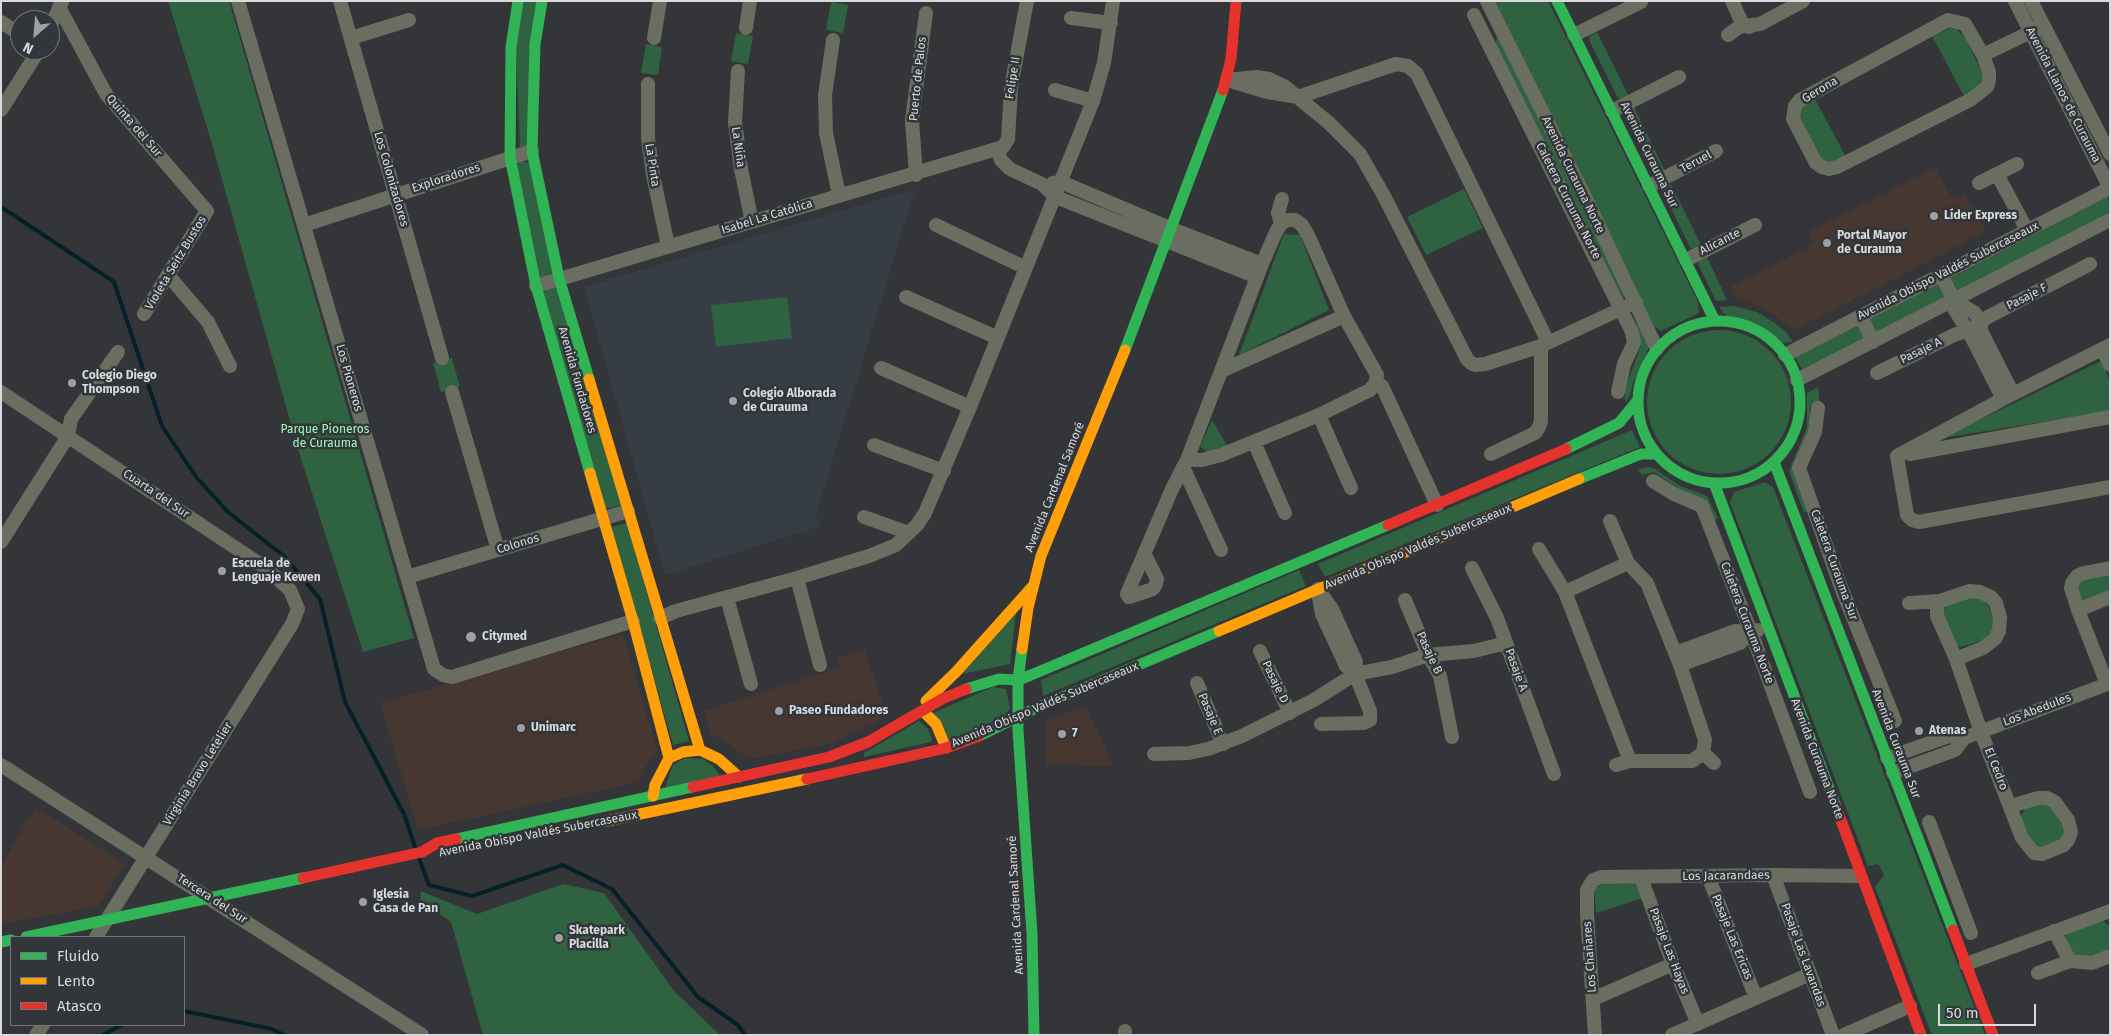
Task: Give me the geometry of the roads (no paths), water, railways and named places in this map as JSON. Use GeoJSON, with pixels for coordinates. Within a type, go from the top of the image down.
{"type":"FeatureCollection","features":[{"type":"Feature","properties":{"kind":"street","name":"Los Pioneros"},"geometry":{"type":"LineString","coordinates":[[238,1],[434,669],[443,675],[452,677],[633,621]]}},
{"type":"Feature","properties":{"kind":"street","name":"Los Colonizadores"},"geometry":{"type":"LineString","coordinates":[[340,1],[442,358]]}},
{"type":"Feature","properties":{"kind":"street","name":"Avenida Fundadores"},"geometry":{"type":"LineString","coordinates":[[518,1],[511,47],[510,157],[536,286],[604,518],[669,758]]}},
{"type":"Feature","properties":{"kind":"street","name":"Avenida Fundadores"},"geometry":{"type":"LineString","coordinates":[[542,1],[535,44],[532,152],[560,278],[700,750]]}},
{"type":"Feature","properties":{"kind":"street"},"geometry":{"type":"LineString","coordinates":[[654,38],[660,1]]}},
{"type":"Feature","properties":{"kind":"street"},"geometry":{"type":"LineString","coordinates":[[746,28],[750,1]]}},
{"type":"Feature","properties":{"kind":"street","name":"Felipe II"},"geometry":{"type":"LineString","coordinates":[[998,150],[1003,148],[1008,139],[1011,87],[1027,1]]}},
{"type":"Feature","properties":{"kind":"street"},"geometry":{"type":"LineString","coordinates":[[660,618],[676,611],[869,556],[896,545],[909,533],[925,513],[1056,197],[1093,101],[1104,62],[1111,23],[1112,1]]}},
{"type":"Feature","properties":{"kind":"street","name":"Avenida Cardenal Samoré"},"geometry":{"type":"LineString","coordinates":[[1034,1035],[1032,933],[1018,716],[1018,680],[1024,631],[1033,585],[1051,528],[1124,352],[1214,119],[1227,80],[1236,1]]}},
{"type":"Feature","properties":{"kind":"street","name":"Avenida Curauma Norte"},"geometry":{"type":"LineString","coordinates":[[1487,1],[1658,349]]}},
{"type":"Feature","properties":{"kind":"street","name":"Avenida Curauma Sur"},"geometry":{"type":"LineString","coordinates":[[1557,1],[1715,321]]}},
{"type":"Feature","properties":{"kind":"street"},"geometry":{"type":"LineString","coordinates":[[1732,1],[1742,22],[1749,27]]}},
{"type":"Feature","properties":{"kind":"street"},"geometry":{"type":"LineString","coordinates":[[1728,35],[1739,27],[1760,24],[1803,1]]}},
{"type":"Feature","properties":{"kind":"street","name":"Avenida Llanos de Curauma"},"geometry":{"type":"LineString","coordinates":[[2016,1],[2110,188]]}},
{"type":"Feature","properties":{"kind":"street","name":"Avenida Llanos de Curauma"},"geometry":{"type":"LineString","coordinates":[[2031,1],[2110,154]]}},
{"type":"Feature","properties":{"kind":"street"},"geometry":{"type":"LineString","coordinates":[[1574,35],[1641,2]]}},
{"type":"Feature","properties":{"kind":"street","name":"Quinta del Sur"},"geometry":{"type":"LineString","coordinates":[[61,4],[106,94],[207,211]]}},
{"type":"Feature","properties":{"kind":"street","name":"Puerto de Palos"},"geometry":{"type":"LineString","coordinates":[[916,175],[912,120],[926,13]]}},
{"type":"Feature","properties":{"kind":"street","name":"Caletera Curauma Norte"},"geometry":{"type":"LineString","coordinates":[[1474,15],[1632,332],[1634,343],[1620,378],[1618,392]]}},
{"type":"Feature","properties":{"kind":"street"},"geometry":{"type":"LineString","coordinates":[[1489,45],[1495,17]]}},
{"type":"Feature","properties":{"kind":"street"},"geometry":{"type":"LineString","coordinates":[[1071,18],[1111,23]]}},
{"type":"Feature","properties":{"kind":"street"},"geometry":{"type":"LineString","coordinates":[[351,38],[409,20]]}},
{"type":"Feature","properties":{"kind":"street","name":"Gerona"},"geometry":{"type":"LineString","coordinates":[[1948,20],[1965,24],[1983,55],[1989,72],[1989,80],[1987,87],[1979,94],[1837,167],[1828,169],[1816,163],[1793,119],[1795,106],[1800,100],[1948,20]]}},
{"type":"Feature","properties":{"kind":"street"},"geometry":{"type":"LineString","coordinates":[[1983,55],[2044,26]]}},
{"type":"Feature","properties":{"kind":"street"},"geometry":{"type":"LineString","coordinates":[[833,40],[824,95],[826,133],[839,195]]}},
{"type":"Feature","properties":{"kind":"street"},"geometry":{"type":"LineString","coordinates":[[1,110],[33,60]]}},
{"type":"Feature","properties":{"kind":"street"},"geometry":{"type":"LineString","coordinates":[[1298,97],[1396,64],[1408,66],[1417,74],[1544,344],[1541,421],[1539,427],[1535,433],[1491,454]]}},
{"type":"Feature","properties":{"kind":"street","name":"La Niña"},"geometry":{"type":"LineString","coordinates":[[738,71],[735,122],[741,169],[752,222]]}},
{"type":"Feature","properties":{"kind":"street"},"geometry":{"type":"LineString","coordinates":[[1227,80],[1257,77],[1269,79],[1284,86],[1329,123],[1360,154],[1384,196],[1467,359],[1471,363],[1480,365],[1544,344],[1636,302]]}},
{"type":"Feature","properties":{"kind":"street"},"geometry":{"type":"LineString","coordinates":[[1612,111],[1678,77]]}},
{"type":"Feature","properties":{"kind":"street","name":"La Pinta"},"geometry":{"type":"LineString","coordinates":[[648,84],[648,138],[652,175],[668,246]]}},
{"type":"Feature","properties":{"kind":"street"},"geometry":{"type":"LineString","coordinates":[[1055,90],[1093,101]]}},
{"type":"Feature","properties":{"kind":"street"},"geometry":{"type":"LineString","coordinates":[[998,150],[1000,160],[1010,169],[1042,184],[1056,197],[1170,236],[1262,264]]}},
{"type":"Feature","properties":{"kind":"street","name":"Isabel La Católica"},"geometry":{"type":"LineString","coordinates":[[536,286],[839,195],[916,175],[998,150]]}},
{"type":"Feature","properties":{"kind":"street","name":"Exploradores"},"geometry":{"type":"LineString","coordinates":[[304,225],[510,157],[532,152]]}},
{"type":"Feature","properties":{"kind":"street","name":"Teruel"},"geometry":{"type":"LineString","coordinates":[[1649,186],[1716,152]]}},
{"type":"Feature","properties":{"kind":"street"},"geometry":{"type":"LineString","coordinates":[[1978,183],[2017,164]]}},
{"type":"Feature","properties":{"kind":"street"},"geometry":{"type":"LineString","coordinates":[[1997,174],[2027,230]]}},
{"type":"Feature","properties":{"kind":"street"},"geometry":{"type":"LineString","coordinates":[[1042,184],[1062,182],[1256,278]]}},
{"type":"Feature","properties":{"kind":"street","name":"Avenida Obispo Valdés Subercaseaux"},"geometry":{"type":"LineString","coordinates":[[1786,355],[2110,188]]}},
{"type":"Feature","properties":{"kind":"street"},"geometry":{"type":"LineString","coordinates":[[1281,224],[1278,213],[1282,199]]}},
{"type":"Feature","properties":{"kind":"street","name":"Violeta Seitz Bustos"},"geometry":{"type":"LineString","coordinates":[[144,314],[207,211]]}},
{"type":"Feature","properties":{"kind":"street"},"geometry":{"type":"LineString","coordinates":[[1145,555],[1172,488],[1185,464],[1223,370],[1262,264],[1281,224],[1288,220],[1295,220],[1302,225],[1344,316],[1376,375],[1376,382],[1370,390],[1319,415],[1254,442],[1185,464]]}},
{"type":"Feature","properties":{"kind":"street"},"geometry":{"type":"LineString","coordinates":[[1797,380],[2110,220]]}},
{"type":"Feature","properties":{"kind":"street"},"geometry":{"type":"LineString","coordinates":[[936,224],[1026,268]]}},
{"type":"Feature","properties":{"kind":"street","name":"Alicante"},"geometry":{"type":"LineString","coordinates":[[1686,260],[1754,224]]}},
{"type":"Feature","properties":{"kind":"street","name":"Pasaje F"},"geometry":{"type":"LineString","coordinates":[[1966,331],[1981,324],[1986,318],[2090,264]]}},
{"type":"Feature","properties":{"kind":"street"},"geometry":{"type":"LineString","coordinates":[[168,275],[208,322],[230,366]]}},
{"type":"Feature","properties":{"kind":"street"},"geometry":{"type":"LineString","coordinates":[[1941,275],[1966,331],[2008,396]]}},
{"type":"Feature","properties":{"kind":"street"},"geometry":{"type":"LineString","coordinates":[[906,297],[998,338]]}},
{"type":"Feature","properties":{"kind":"street"},"geometry":{"type":"LineString","coordinates":[[1952,301],[1975,313],[1981,324],[1981,332],[2008,396]]}},
{"type":"Feature","properties":{"kind":"street"},"geometry":{"type":"LineString","coordinates":[[1223,370],[1344,316]]}},
{"type":"Feature","properties":{"kind":"street"},"geometry":{"type":"LineString","coordinates":[[1861,316],[1873,342]]}},
{"type":"Feature","properties":{"kind":"street"},"geometry":{"type":"LineString","coordinates":[[1715,321],[1742,324],[1766,336],[1786,355],[1797,380],[1800,398],[1799,416],[1794,434],[1774,462],[1764,470],[1744,479],[1714,483],[1698,481],[1682,474],[1668,466],[1656,454],[1644,435],[1637,401],[1643,372],[1650,358],[1658,349],[1675,333],[1694,324],[1715,321]]}},
{"type":"Feature","properties":{"kind":"street","name":"Pasaje A"},"geometry":{"type":"LineString","coordinates":[[1877,373],[1954,335],[1966,331]]}},
{"type":"Feature","properties":{"kind":"street"},"geometry":{"type":"LineString","coordinates":[[1897,456],[2008,396],[2106,348],[2110,365]]}},
{"type":"Feature","properties":{"kind":"street"},"geometry":{"type":"LineString","coordinates":[[1,542],[68,436],[71,419],[118,352]]}},
{"type":"Feature","properties":{"kind":"street"},"geometry":{"type":"LineString","coordinates":[[881,368],[970,407]]}},
{"type":"Feature","properties":{"kind":"street"},"geometry":{"type":"LineString","coordinates":[[1376,382],[1382,386],[1437,505]]}},
{"type":"Feature","properties":{"kind":"street","name":"Cuarta del Sur"},"geometry":{"type":"LineString","coordinates":[[1,392],[266,568],[290,590],[298,609]]}},
{"type":"Feature","properties":{"kind":"street"},"geometry":{"type":"LineString","coordinates":[[452,392],[498,550]]}},
{"type":"Feature","properties":{"kind":"street","name":"Avenida Obispo Valdés Subercaseaux"},"geometry":{"type":"LineString","coordinates":[[422,852],[436,843],[829,757],[868,742],[923,710],[971,686],[999,679],[1018,680],[1306,562],[1606,431],[1620,423],[1637,401]]}},
{"type":"Feature","properties":{"kind":"street","name":"Caletera Curauma Sur"},"geometry":{"type":"LineString","coordinates":[[1818,408],[1816,432],[1799,468],[1842,590],[1895,721]]}},
{"type":"Feature","properties":{"kind":"street"},"geometry":{"type":"LineString","coordinates":[[1319,415],[1351,488]]}},
{"type":"Feature","properties":{"kind":"street"},"geometry":{"type":"LineString","coordinates":[[1897,456],[2110,417]]}},
{"type":"Feature","properties":{"kind":"street"},"geometry":{"type":"LineString","coordinates":[[1254,442],[1285,513]]}},
{"type":"Feature","properties":{"kind":"street"},"geometry":{"type":"LineString","coordinates":[[874,445],[944,470]]}},
{"type":"Feature","properties":{"kind":"street","name":"Avenida Obispo Valdés Subercaseaux"},"geometry":{"type":"LineString","coordinates":[[595,824],[946,748],[998,728],[1018,716],[1314,581],[1626,459],[1641,454],[1656,454]]}},
{"type":"Feature","properties":{"kind":"street"},"geometry":{"type":"LineString","coordinates":[[1897,456],[1907,515],[1912,520],[1920,522],[2110,487]]}},
{"type":"Feature","properties":{"kind":"street","name":"Avenida Curauma Sur"},"geometry":{"type":"LineString","coordinates":[[1774,462],[1993,1035]]}},
{"type":"Feature","properties":{"kind":"street"},"geometry":{"type":"LineString","coordinates":[[1185,464],[1222,550]]}},
{"type":"Feature","properties":{"kind":"street","name":"Caletera Curauma Norte"},"geometry":{"type":"LineString","coordinates":[[1653,480],[1674,494],[1700,504],[1711,529],[1745,634],[1808,786],[1824,773]]}},
{"type":"Feature","properties":{"kind":"street","name":"Avenida Curauma Norte"},"geometry":{"type":"LineString","coordinates":[[1714,483],[1921,1035]]}},
{"type":"Feature","properties":{"kind":"street","name":"Colonos"},"geometry":{"type":"LineString","coordinates":[[407,577],[628,511]]}},
{"type":"Feature","properties":{"kind":"street"},"geometry":{"type":"LineString","coordinates":[[1797,520],[1815,515]]}},
{"type":"Feature","properties":{"kind":"street"},"geometry":{"type":"LineString","coordinates":[[864,517],[909,533]]}},
{"type":"Feature","properties":{"kind":"street"},"geometry":{"type":"LineString","coordinates":[[1539,549],[1565,592],[1623,763],[1692,761],[1703,753],[1705,740],[1677,659],[1647,583],[1628,562],[1610,521]]}},
{"type":"Feature","properties":{"kind":"street"},"geometry":{"type":"LineString","coordinates":[[1711,529],[1729,523]]}},
{"type":"Feature","properties":{"kind":"street"},"geometry":{"type":"LineString","coordinates":[[1306,562],[1314,581],[1332,610],[1356,662],[1355,674],[1370,711],[1370,720],[1364,723],[1321,724]]}},
{"type":"Feature","properties":{"kind":"street"},"geometry":{"type":"LineString","coordinates":[[1565,592],[1628,562]]}},
{"type":"Feature","properties":{"kind":"street","name":"Pasaje A"},"geometry":{"type":"LineString","coordinates":[[1472,568],[1497,618],[1554,774]]}},
{"type":"Feature","properties":{"kind":"street"},"geometry":{"type":"LineString","coordinates":[[2108,684],[2071,588],[2077,576],[2110,568]]}},
{"type":"Feature","properties":{"kind":"street"},"geometry":{"type":"LineString","coordinates":[[797,578],[820,666]]}},
{"type":"Feature","properties":{"kind":"street"},"geometry":{"type":"LineString","coordinates":[[896,727],[956,672],[1033,585]]}},
{"type":"Feature","properties":{"kind":"street"},"geometry":{"type":"LineString","coordinates":[[1825,595],[1842,590]]}},
{"type":"Feature","properties":{"kind":"street"},"geometry":{"type":"LineString","coordinates":[[1909,602],[1940,601],[1961,593],[1970,591],[1980,592],[1991,597],[1996,603],[2000,616],[1999,631],[1995,639],[1983,648],[1956,659],[1937,616],[1937,606],[1940,601]]}},
{"type":"Feature","properties":{"kind":"street"},"geometry":{"type":"LineString","coordinates":[[2078,610],[2110,597]]}},
{"type":"Feature","properties":{"kind":"street"},"geometry":{"type":"LineString","coordinates":[[727,598],[751,684]]}},
{"type":"Feature","properties":{"kind":"street","name":"Pasaje B"},"geometry":{"type":"LineString","coordinates":[[1405,600],[1428,656],[1440,676],[1452,737]]}},
{"type":"Feature","properties":{"kind":"street","name":"Virginia Bravo Letelier"},"geometry":{"type":"LineString","coordinates":[[97,936],[292,624],[298,609]]}},
{"type":"Feature","properties":{"kind":"street"},"geometry":{"type":"LineString","coordinates":[[1677,659],[1740,643],[1745,634],[1767,627]]}},
{"type":"Feature","properties":{"kind":"street"},"geometry":{"type":"LineString","coordinates":[[1154,754],[1190,753],[1223,744],[1290,713],[1355,674],[1392,667],[1428,656],[1474,650],[1506,643]]}},
{"type":"Feature","properties":{"kind":"street","name":"Pasaje D"},"geometry":{"type":"LineString","coordinates":[[1260,651],[1290,713]]}},
{"type":"Feature","properties":{"kind":"street","name":"El Cedro"},"geometry":{"type":"LineString","coordinates":[[1956,659],[1981,732],[2022,838],[2034,853],[2042,854],[2064,845],[2068,840],[2070,832],[2068,820],[2055,802],[2047,798],[2038,798],[2011,806]]}},
{"type":"Feature","properties":{"kind":"street"},"geometry":{"type":"LineString","coordinates":[[1856,680],[1876,673]]}},
{"type":"Feature","properties":{"kind":"street","name":"Pasaje E"},"geometry":{"type":"LineString","coordinates":[[1197,683],[1223,744]]}},
{"type":"Feature","properties":{"kind":"street","name":"Los Abedules"},"geometry":{"type":"LineString","coordinates":[[1887,758],[1949,736],[1964,738],[2108,684]]}},
{"type":"Feature","properties":{"kind":"street"},"geometry":{"type":"LineString","coordinates":[[923,710],[936,724],[946,748]]}},
{"type":"Feature","properties":{"kind":"street","name":"Los Abedules"},"geometry":{"type":"LineString","coordinates":[[1893,773],[1955,750],[1964,738]]}},
{"type":"Feature","properties":{"kind":"street"},"geometry":{"type":"LineString","coordinates":[[653,796],[662,769],[669,758],[683,752],[700,750],[719,760],[738,777]]}},
{"type":"Feature","properties":{"kind":"street"},"geometry":{"type":"LineString","coordinates":[[1703,753],[1714,763]]}},
{"type":"Feature","properties":{"kind":"street","name":"Tercera del Sur"},"geometry":{"type":"LineString","coordinates":[[1,765],[422,1035]]}},
{"type":"Feature","properties":{"kind":"street"},"geometry":{"type":"LineString","coordinates":[[1929,822],[1971,933]]}},
{"type":"Feature","properties":{"kind":"street"},"geometry":{"type":"LineString","coordinates":[[31,936],[422,852]]}},
{"type":"Feature","properties":{"kind":"street","name":"Avenida Obispo Valdés Subercaseaux"},"geometry":{"type":"LineString","coordinates":[[422,852],[441,855]]}},
{"type":"Feature","properties":{"kind":"street"},"geometry":{"type":"LineString","coordinates":[[1932,877],[1947,871]]}},
{"type":"Feature","properties":{"kind":"street","name":"Pasaje Las Lavandas"},"geometry":{"type":"LineString","coordinates":[[1774,875],[1833,1035]]}},
{"type":"Feature","properties":{"kind":"street","name":"Pasaje Las Ericas"},"geometry":{"type":"LineString","coordinates":[[1708,876],[1756,998]]}},
{"type":"Feature","properties":{"kind":"street","name":"Los Jacarandaes"},"geometry":{"type":"LineString","coordinates":[[1593,880],[1602,877],[1860,876]]}},
{"type":"Feature","properties":{"kind":"street","name":"Pasaje Las Hayas"},"geometry":{"type":"LineString","coordinates":[[1642,878],[1673,964],[1698,1024]]}},
{"type":"Feature","properties":{"kind":"street","name":"Los Chañares"},"geometry":{"type":"LineString","coordinates":[[1593,880],[1587,890],[1587,898],[1595,1035]]}},
{"type":"Feature","properties":{"kind":"street"},"geometry":{"type":"LineString","coordinates":[[1966,964],[2110,911]]}},
{"type":"Feature","properties":{"kind":"street"},"geometry":{"type":"LineString","coordinates":[[2054,931],[2070,961]]}},
{"type":"Feature","properties":{"kind":"street"},"geometry":{"type":"LineString","coordinates":[[2038,974],[2070,961],[2092,963],[2110,956]]}},
{"type":"Feature","properties":{"kind":"street"},"geometry":{"type":"LineString","coordinates":[[1593,999],[1673,964]]}},
{"type":"Feature","properties":{"kind":"street"},"geometry":{"type":"LineString","coordinates":[[1672,1035],[1810,974]]}},
{"type":"Feature","properties":{"kind":"street"},"geometry":{"type":"LineString","coordinates":[[1844,1035],[1910,1006]]}},
{"type":"Feature","properties":{"kind":"waterway"},"geometry":{"type":"LineString","coordinates":[[1,207],[114,282],[162,426],[197,478],[228,512],[285,557],[320,599],[345,702],[404,814],[415,847]]}},
{"type":"Feature","properties":{"kind":"waterway"},"geometry":{"type":"LineString","coordinates":[[419,858],[429,885],[472,896],[563,865],[612,889],[698,997],[738,1025],[745,1035]]}},
{"type":"Feature","properties":{"kind":"waterway"},"geometry":{"type":"LineString","coordinates":[[185,1011],[272,1029],[284,1035]]}},
{"type":"Feature","properties":{"kind":"waterway"},"geometry":{"type":"LineString","coordinates":[[103,1035],[119,1026]]}},
{"type":"Feature","properties":{"kind":"place","name":"Líder Express"},"geometry":{"type":"Point","coordinates":[1934,216]}},
{"type":"Feature","properties":{"kind":"place","name":"Portal Mayor de Curauma"},"geometry":{"type":"Point","coordinates":[1827,243]}},
{"type":"Feature","properties":{"kind":"place","name":"Colegio Diego Thompson"},"geometry":{"type":"Point","coordinates":[72,383]}},
{"type":"Feature","properties":{"kind":"place","name":"Colegio Alborada de Curauma"},"geometry":{"type":"Point","coordinates":[733,401]}},
{"type":"Feature","properties":{"kind":"place","name":"Escuela de Lenguaje Kewen"},"geometry":{"type":"Point","coordinates":[222,571]}},
{"type":"Feature","properties":{"kind":"place","name":"Citymed"},"geometry":{"type":"Point","coordinates":[471,637]}},
{"type":"Feature","properties":{"kind":"place","name":"Paseo Fundadores"},"geometry":{"type":"Point","coordinates":[779,711]}},
{"type":"Feature","properties":{"kind":"place","name":"Unimarc"},"geometry":{"type":"Point","coordinates":[521,728]}},
{"type":"Feature","properties":{"kind":"place","name":"Atenas"},"geometry":{"type":"Point","coordinates":[1919,731]}},
{"type":"Feature","properties":{"kind":"place","name":"7"},"geometry":{"type":"Point","coordinates":[1062,734]}},
{"type":"Feature","properties":{"kind":"place","name":"Iglesia Casa de Pan"},"geometry":{"type":"Point","coordinates":[363,902]}},
{"type":"Feature","properties":{"kind":"place","name":"Skatepark Placilla"},"geometry":{"type":"Point","coordinates":[559,938]}},
{"type":"Feature","properties":{"kind":"park label","name":"Parque Pioneros de Curauma"},"geometry":{"type":"Point","coordinates":[325,437]}}]}
